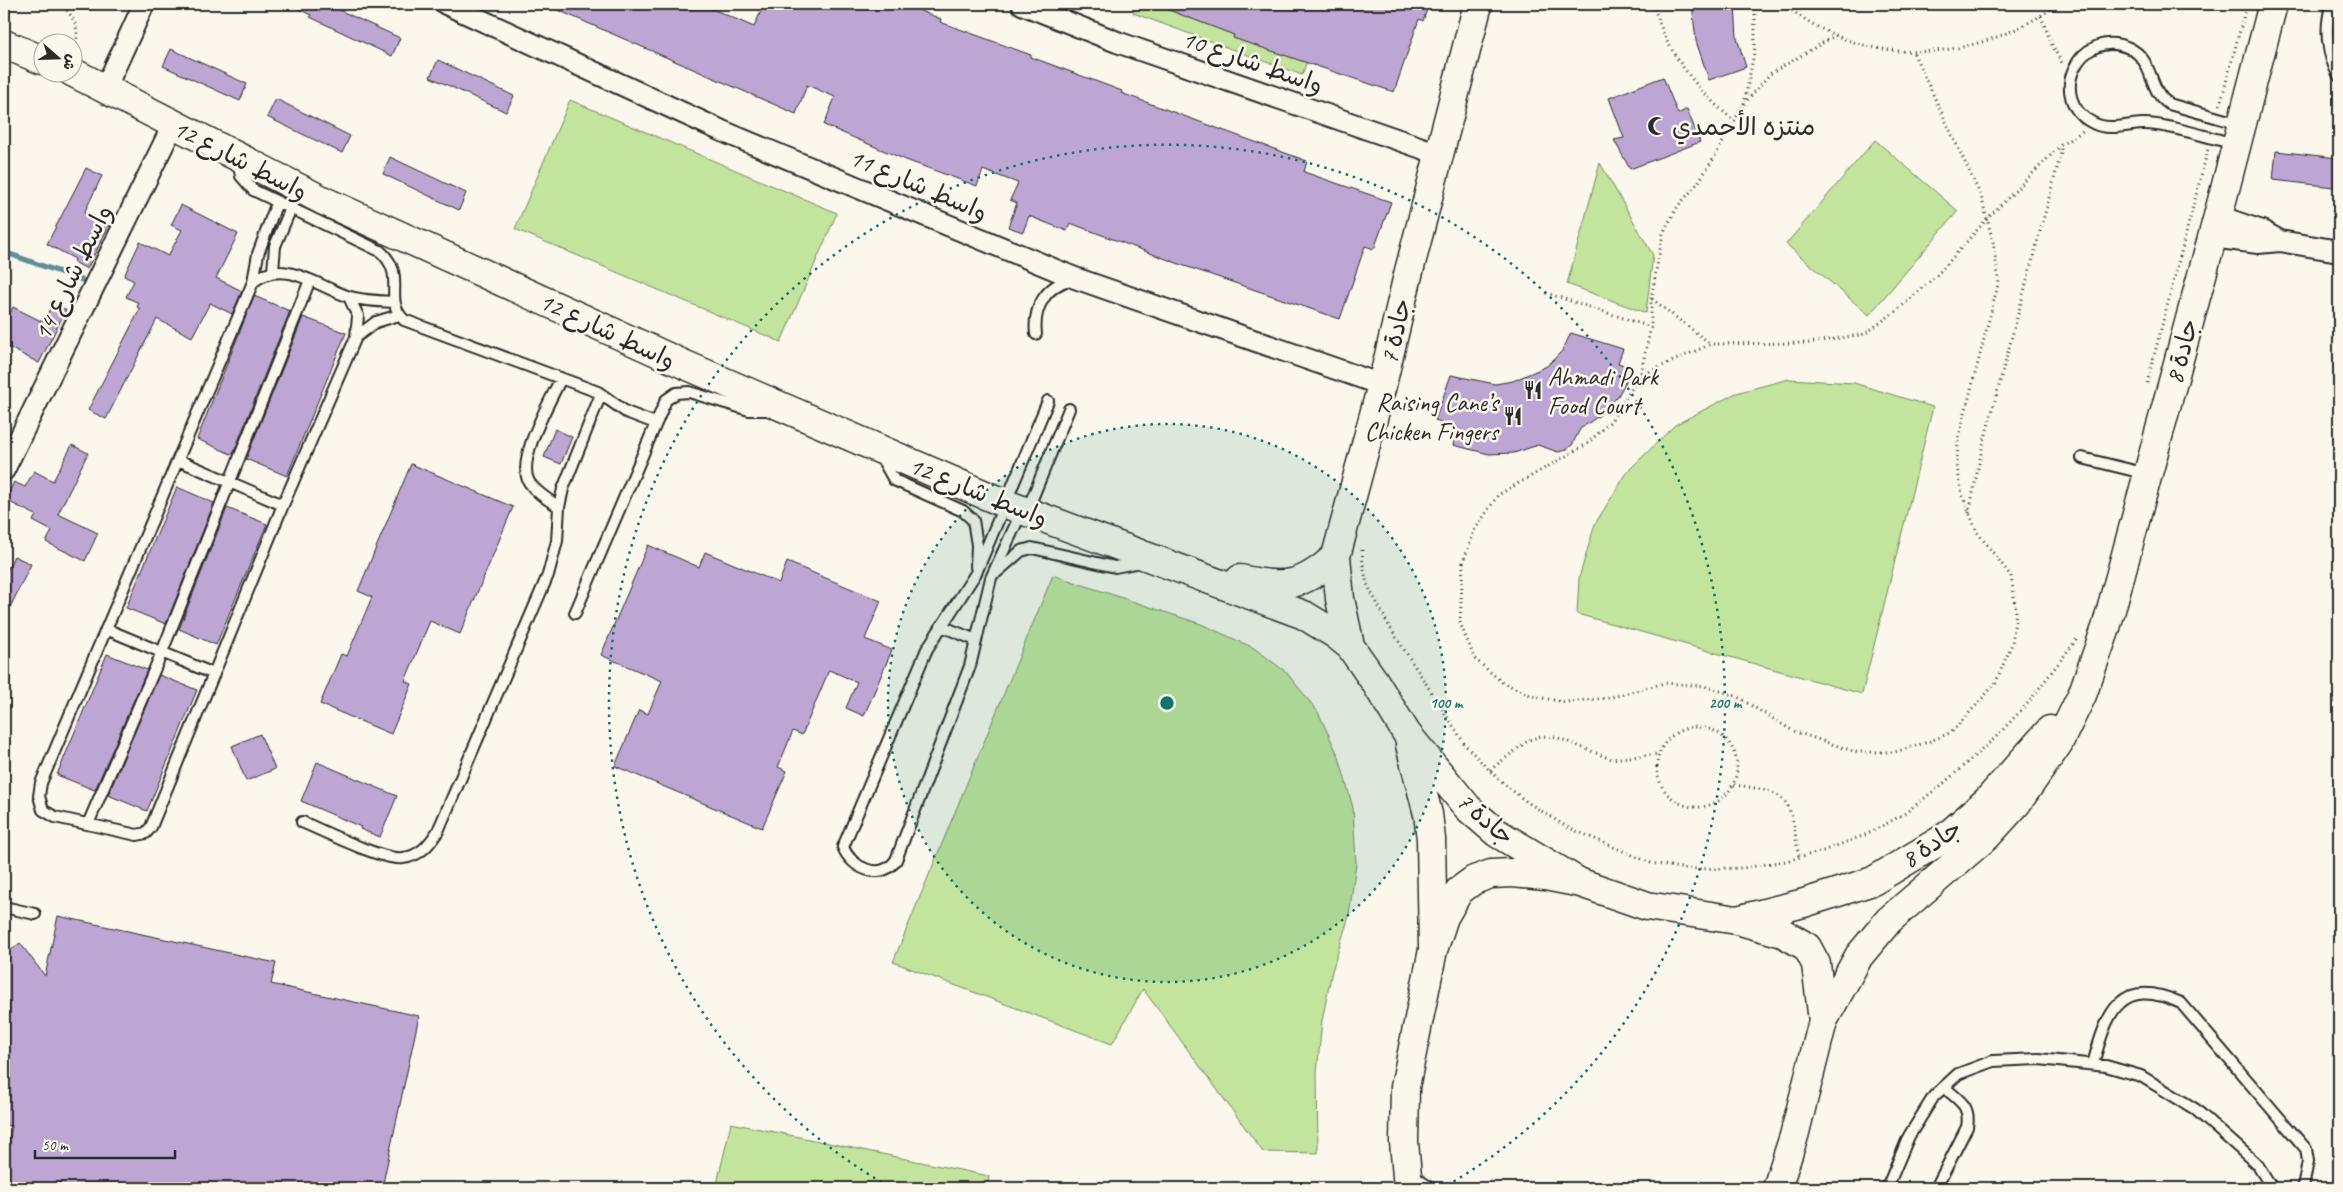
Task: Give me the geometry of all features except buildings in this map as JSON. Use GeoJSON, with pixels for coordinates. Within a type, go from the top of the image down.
{"type":"FeatureCollection","features":[{"type":"Feature","properties":{"kind":"main road","name":"جادة 7"},"geometry":{"type":"LineString","coordinates":[[1478,4],[1382,385],[1336,556],[1340,599],[1350,646],[1407,734],[1468,808],[1497,833],[1581,883]]}},
{"type":"Feature","properties":{"kind":"main road","name":"جادة 8"},"geometry":{"type":"LineString","coordinates":[[1823,1021],[1859,956],[1889,920],[1987,836],[2017,803],[2058,744],[2082,695],[2106,628],[2148,474],[2180,307],[2215,226],[2272,4]]}},
{"type":"Feature","properties":{"kind":"main road"},"geometry":{"type":"LineString","coordinates":[[4,44],[32,56]]}},
{"type":"Feature","properties":{"kind":"main road","name":"واسط شارع 12"},"geometry":{"type":"LineString","coordinates":[[82,77],[342,209],[681,364],[1018,509],[1304,616],[1350,646]]}},
{"type":"Feature","properties":{"kind":"main road","name":"واسط شارع 12"},"geometry":{"type":"LineString","coordinates":[[1156,560],[1264,584],[1290,585],[1319,572],[1336,556]]}},
{"type":"Feature","properties":{"kind":"main road","name":"جادة 8"},"geometry":{"type":"LineString","coordinates":[[1737,920],[1804,903],[1873,881],[1946,836],[1987,801],[2082,695]]}},
{"type":"Feature","properties":{"kind":"main road","name":"جادة 7"},"geometry":{"type":"LineString","coordinates":[[1407,734],[1428,814],[1431,839],[1433,950]]}},
{"type":"Feature","properties":{"kind":"main road"},"geometry":{"type":"LineString","coordinates":[[1407,1180],[1404,1114],[1406,1087],[1433,950],[1444,917],[1459,891],[1474,880],[1491,874],[1512,873],[1545,876],[1581,883],[1647,906],[1737,920],[1783,933],[1807,947],[1816,964],[1823,1021],[1794,1136],[1777,1188]]}},
{"type":"Feature","properties":{"kind":"street"},"geometry":{"type":"LineString","coordinates":[[105,89],[144,4]]}},
{"type":"Feature","properties":{"kind":"street","name":"واسط شارع 11"},"geometry":{"type":"LineString","coordinates":[[446,4],[722,131],[1075,278],[1382,385]]}},
{"type":"Feature","properties":{"kind":"street","name":"واسط شارع 10"},"geometry":{"type":"LineString","coordinates":[[1022,4],[1117,42],[1439,154]]}},
{"type":"Feature","properties":{"kind":"street","name":"واسط شارع 14"},"geometry":{"type":"LineString","coordinates":[[4,470],[173,124]]}},
{"type":"Feature","properties":{"kind":"street"},"geometry":{"type":"LineString","coordinates":[[2215,226],[2258,243],[2280,241],[2339,251]]}},
{"type":"Feature","properties":{"kind":"lane"},"geometry":{"type":"LineString","coordinates":[[2332,4],[2327,32],[2330,53],[2339,76]]}},
{"type":"Feature","properties":{"kind":"lane"},"geometry":{"type":"LineString","coordinates":[[2102,45],[2121,46],[2130,49],[2144,60],[2149,69],[2155,91],[2164,101],[2238,134],[2148,124],[2111,127],[2093,124],[2079,112],[2074,104],[2070,86],[2071,76],[2074,68],[2086,53],[2102,45]]}},
{"type":"Feature","properties":{"kind":"lane"},"geometry":{"type":"LineString","coordinates":[[238,157],[238,166],[246,184],[252,190],[380,251],[388,258],[395,277],[394,302],[399,315],[410,323],[602,394],[626,412],[655,423]]}},
{"type":"Feature","properties":{"kind":"lane"},"geometry":{"type":"LineString","coordinates":[[277,202],[258,254],[253,282],[41,783],[39,796],[43,810],[55,817],[137,835],[146,833],[151,826],[283,504],[356,337],[358,316],[349,297]]}},
{"type":"Feature","properties":{"kind":"lane"},"geometry":{"type":"LineString","coordinates":[[273,271],[275,246],[291,208]]}},
{"type":"Feature","properties":{"kind":"lane"},"geometry":{"type":"LineString","coordinates":[[253,282],[262,274],[273,271],[285,272],[310,280],[349,297],[394,302]]}},
{"type":"Feature","properties":{"kind":"lane"},"geometry":{"type":"LineString","coordinates":[[1036,334],[1036,312],[1040,302],[1055,286],[1075,278]]}},
{"type":"Feature","properties":{"kind":"lane"},"geometry":{"type":"LineString","coordinates":[[88,824],[162,652],[310,280]]}},
{"type":"Feature","properties":{"kind":"lane"},"geometry":{"type":"LineString","coordinates":[[356,337],[376,322],[399,315]]}},
{"type":"Feature","properties":{"kind":"lane"},"geometry":{"type":"LineString","coordinates":[[559,507],[530,484],[525,470],[527,454],[561,378]]}},
{"type":"Feature","properties":{"kind":"lane"},"geometry":{"type":"LineString","coordinates":[[575,613],[666,400],[676,393],[682,392],[749,410],[766,410],[782,407]]}},
{"type":"Feature","properties":{"kind":"lane"},"geometry":{"type":"LineString","coordinates":[[302,822],[386,856],[402,858],[417,854],[430,845],[438,831],[548,574],[557,541],[559,507],[563,488],[602,394]]}},
{"type":"Feature","properties":{"kind":"lane"},"geometry":{"type":"LineString","coordinates":[[1048,401],[1018,509],[926,648],[843,847],[846,856],[855,865],[877,872],[887,870],[896,860],[970,666],[991,578],[1018,509],[1069,409]]}},
{"type":"Feature","properties":{"kind":"lane"},"geometry":{"type":"LineString","coordinates":[[875,448],[894,480],[963,511],[973,520],[977,545],[976,573]]}},
{"type":"Feature","properties":{"kind":"lane"},"geometry":{"type":"LineString","coordinates":[[2082,458],[2148,474]]}},
{"type":"Feature","properties":{"kind":"lane"},"geometry":{"type":"LineString","coordinates":[[178,460],[283,504]]}},
{"type":"Feature","properties":{"kind":"lane"},"geometry":{"type":"LineString","coordinates":[[991,578],[1010,559],[1021,551],[1032,548],[1116,567],[1156,560]]}},
{"type":"Feature","properties":{"kind":"lane"},"geometry":{"type":"LineString","coordinates":[[942,626],[976,640]]}},
{"type":"Feature","properties":{"kind":"lane"},"geometry":{"type":"LineString","coordinates":[[106,629],[214,674]]}},
{"type":"Feature","properties":{"kind":"lane"},"geometry":{"type":"LineString","coordinates":[[4,907],[35,914]]}},
{"type":"Feature","properties":{"kind":"lane"},"geometry":{"type":"LineString","coordinates":[[2093,1064],[2102,1031],[2115,1006],[2138,994],[2153,993],[2181,1004],[2306,1149],[2308,1162],[2304,1188]]}},
{"type":"Feature","properties":{"kind":"lane"},"geometry":{"type":"LineString","coordinates":[[1887,1188],[1909,1136],[1934,1096],[1958,1074],[1993,1061],[2039,1058],[2106,1066],[2140,1076],[2195,1109],[2257,1164],[2272,1188]]}},
{"type":"Feature","properties":{"kind":"lane"},"geometry":{"type":"LineString","coordinates":[[1936,1188],[1967,1127],[1969,1116],[1967,1108],[1944,1087]]}},
{"type":"Feature","properties":{"kind":"lane"},"geometry":{"type":"LineString","coordinates":[[1407,1180],[1431,1188]]}},
{"type":"Feature","properties":{"kind":"path"},"geometry":{"type":"LineString","coordinates":[[60,4],[68,10],[77,32]]}},
{"type":"Feature","properties":{"kind":"path"},"geometry":{"type":"LineString","coordinates":[[1653,4],[1666,39],[1684,69],[1722,112],[1735,121]]}},
{"type":"Feature","properties":{"kind":"path"},"geometry":{"type":"LineString","coordinates":[[1743,105],[1755,48],[1755,4]]}},
{"type":"Feature","properties":{"kind":"path"},"geometry":{"type":"LineString","coordinates":[[1784,4],[1821,28],[1836,35],[1882,49],[1914,52],[1946,51],[1977,45],[2008,34],[2041,16],[2058,4]]}},
{"type":"Feature","properties":{"kind":"path"},"geometry":{"type":"LineString","coordinates":[[2041,16],[2052,45],[2071,76]]}},
{"type":"Feature","properties":{"kind":"path"},"geometry":{"type":"LineString","coordinates":[[1836,35],[1770,74],[1743,105],[1698,183],[1678,206],[1663,233],[1652,298],[1652,326],[1640,376],[1610,422],[1587,444],[1498,495],[1474,531],[1463,563],[1460,623],[1475,659],[1502,682],[1532,696],[1565,702],[1608,698],[1665,683],[1704,686],[1736,696],[1793,731],[1856,752],[1895,752],[1952,732],[1974,710],[1995,684],[2012,644],[2016,612],[2011,576],[1977,532],[1962,495],[1956,466],[1958,440],[1999,281],[1981,196],[1914,52]]}},
{"type":"Feature","properties":{"kind":"path"},"geometry":{"type":"LineString","coordinates":[[1640,376],[1711,344],[1808,343],[1865,334],[1900,308],[1936,275],[1987,219],[2061,145],[2093,124]]}},
{"type":"Feature","properties":{"kind":"path"},"geometry":{"type":"LineString","coordinates":[[1969,513],[1982,449],[2061,153],[2061,145]]}},
{"type":"Feature","properties":{"kind":"path"},"geometry":{"type":"LineString","coordinates":[[2146,384],[2180,307],[2191,215]]}},
{"type":"Feature","properties":{"kind":"path"},"geometry":{"type":"LineString","coordinates":[[1546,293],[1652,326]]}},
{"type":"Feature","properties":{"kind":"path"},"geometry":{"type":"LineString","coordinates":[[1652,298],[1711,344]]}},
{"type":"Feature","properties":{"kind":"path"},"geometry":{"type":"LineString","coordinates":[[1362,546],[1367,584],[1390,626],[1466,746],[1490,770],[1527,802],[1567,826],[1651,863],[1686,869],[1743,868],[1799,857],[1867,834],[1904,814],[1996,737],[2028,703],[2079,636]]}},
{"type":"Feature","properties":{"kind":"path"},"geometry":{"type":"LineString","coordinates":[[1707,728],[1718,732],[1734,750],[1737,767],[1734,785],[1727,795],[1712,805],[1694,808],[1682,805],[1672,799],[1661,784],[1657,766],[1659,754],[1664,744],[1672,735],[1683,729],[1707,728]]}},
{"type":"Feature","properties":{"kind":"path"},"geometry":{"type":"LineString","coordinates":[[1490,770],[1528,740],[1540,736],[1556,737],[1611,759],[1659,754]]}},
{"type":"Feature","properties":{"kind":"path"},"geometry":{"type":"LineString","coordinates":[[1734,785],[1764,788],[1777,794],[1788,804],[1793,819],[1799,857]]}},
{"type":"Feature","properties":{"kind":"green space"},"geometry":{"type":"Polygon","coordinates":[[[1136,4],[1328,4],[1302,75],[1133,13],[1136,4]]]}},
{"type":"Feature","properties":{"kind":"green space"},"geometry":{"type":"Polygon","coordinates":[[[570,100],[837,213],[781,342],[515,229],[570,100]]]}},
{"type":"Feature","properties":{"kind":"green space"},"geometry":{"type":"Polygon","coordinates":[[[1875,140],[1958,211],[1869,315],[1786,244],[1875,140]]]}},
{"type":"Feature","properties":{"kind":"green space"},"geometry":{"type":"Polygon","coordinates":[[[1600,163],[1653,255],[1646,313],[1567,284],[1600,163]]]}},
{"type":"Feature","properties":{"kind":"green space"},"geometry":{"type":"Polygon","coordinates":[[[1789,379],[1854,383],[1933,407],[1862,694],[1577,614],[1579,578],[1595,524],[1628,471],[1675,425],[1736,393],[1789,379]]]}},
{"type":"Feature","properties":{"kind":"green space"},"geometry":{"type":"Polygon","coordinates":[[[1053,575],[1201,624],[1254,648],[1286,672],[1318,712],[1339,757],[1353,808],[1356,863],[1349,916],[1332,971],[1322,1021],[1317,1072],[1318,1153],[1263,1152],[1143,989],[1112,1044],[893,962],[1053,575]]]}},
{"type":"Feature","properties":{"kind":"green space"},"geometry":{"type":"Polygon","coordinates":[[[731,1123],[989,1176],[987,1188],[716,1188],[731,1123]]]}},
{"type":"Feature","properties":{"kind":"waterway"},"geometry":{"type":"LineString","coordinates":[[4,252],[82,280]]}},
{"type":"Feature","properties":{"kind":"place","name":"منتزه الأحمدي"},"geometry":{"type":"Point","coordinates":[1657,126]}},
{"type":"Feature","properties":{"kind":"place","name":"Ahmadi Park Food Court"},"geometry":{"type":"Point","coordinates":[1533,390]}},
{"type":"Feature","properties":{"kind":"place","name":"Raising Cane’s Chicken Fingers"},"geometry":{"type":"Point","coordinates":[1513,416]}}]}
